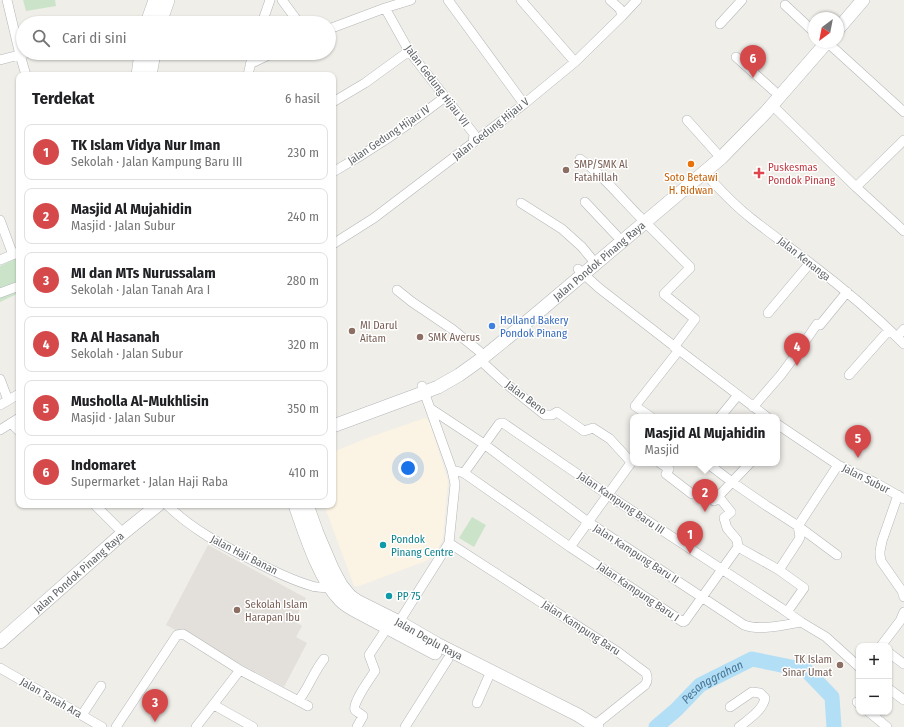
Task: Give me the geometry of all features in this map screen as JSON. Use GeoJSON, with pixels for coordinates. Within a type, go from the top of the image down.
{"type":"FeatureCollection","features":[{"type":"Feature","properties":{"kind":"main road"},"geometry":{"type":"LineString","coordinates":[[149,16],[155,0]]}},
{"type":"Feature","properties":{"kind":"main road"},"geometry":{"type":"LineString","coordinates":[[162,16],[168,0]]}},
{"type":"Feature","properties":{"kind":"main road"},"geometry":{"type":"LineString","coordinates":[[842,12],[852,0]]}},
{"type":"Feature","properties":{"kind":"main road"},"geometry":{"type":"LineString","coordinates":[[844,22],[863,0]]}},
{"type":"Feature","properties":{"kind":"main road","name":"Jalan Pondok Pinang Raya"},"geometry":{"type":"LineString","coordinates":[[771,99],[812,48]]}},
{"type":"Feature","properties":{"kind":"main road","name":"Jalan Pondok Pinang Raya"},"geometry":{"type":"LineString","coordinates":[[336,425],[424,389],[454,369],[477,358],[523,325],[581,271],[718,156],[821,48]]}},
{"type":"Feature","properties":{"kind":"main road"},"geometry":{"type":"LineString","coordinates":[[138,72],[140,60]]}},
{"type":"Feature","properties":{"kind":"main road"},"geometry":{"type":"LineString","coordinates":[[151,72],[153,60]]}},
{"type":"Feature","properties":{"kind":"main road","name":"Jalan Pondok Pinang Raya"},"geometry":{"type":"LineString","coordinates":[[581,271],[591,258],[618,236],[643,220]]}},
{"type":"Feature","properties":{"kind":"main road","name":"Jalan Pondok Pinang Raya"},"geometry":{"type":"LineString","coordinates":[[336,417],[424,389]]}},
{"type":"Feature","properties":{"kind":"main road","name":"Jalan Pondok Pinang Raya"},"geometry":{"type":"LineString","coordinates":[[0,632],[142,508]]}},
{"type":"Feature","properties":{"kind":"main road","name":"Jalan Pondok Pinang Raya"},"geometry":{"type":"LineString","coordinates":[[0,642],[122,534],[154,508]]}},
{"type":"Feature","properties":{"kind":"main road","name":"Jalan Deplu Raya"},"geometry":{"type":"LineString","coordinates":[[296,508],[319,567],[336,586],[357,601],[399,622],[448,659],[574,721],[592,726]]}},
{"type":"Feature","properties":{"kind":"main road","name":"Jalan Deplu Raya"},"geometry":{"type":"LineString","coordinates":[[308,508],[340,600],[346,605],[387,628],[435,648],[578,716],[592,726]]}},
{"type":"Feature","properties":{"kind":"street"},"geometry":{"type":"LineString","coordinates":[[7,0],[16,29]]}},
{"type":"Feature","properties":{"kind":"street"},"geometry":{"type":"LineString","coordinates":[[264,16],[270,0]]}},
{"type":"Feature","properties":{"kind":"street"},"geometry":{"type":"LineString","coordinates":[[282,0],[294,16]]}},
{"type":"Feature","properties":{"kind":"street"},"geometry":{"type":"LineString","coordinates":[[336,26],[411,0]]}},
{"type":"Feature","properties":{"kind":"street"},"geometry":{"type":"LineString","coordinates":[[448,0],[524,104]]}},
{"type":"Feature","properties":{"kind":"street"},"geometry":{"type":"LineString","coordinates":[[521,0],[575,62]]}},
{"type":"Feature","properties":{"kind":"street"},"geometry":{"type":"LineString","coordinates":[[610,0],[620,9],[622,16]]}},
{"type":"Feature","properties":{"kind":"street","name":"Jalan Gedung Hijau V"},"geometry":{"type":"LineString","coordinates":[[336,242],[374,218],[524,104],[575,62],[637,0]]}},
{"type":"Feature","properties":{"kind":"street"},"geometry":{"type":"LineString","coordinates":[[720,24],[742,0]]}},
{"type":"Feature","properties":{"kind":"street"},"geometry":{"type":"LineString","coordinates":[[785,5],[808,26]]}},
{"type":"Feature","properties":{"kind":"street","name":"Jalan Gedung Hijau VII"},"geometry":{"type":"LineString","coordinates":[[385,8],[410,51],[474,134],[473,143]]}},
{"type":"Feature","properties":{"kind":"street"},"geometry":{"type":"LineString","coordinates":[[834,48],[904,112]]}},
{"type":"Feature","properties":{"kind":"street"},"geometry":{"type":"LineString","coordinates":[[336,100],[365,83],[410,51]]}},
{"type":"Feature","properties":{"kind":"street"},"geometry":{"type":"LineString","coordinates":[[0,60],[16,56]]}},
{"type":"Feature","properties":{"kind":"street"},"geometry":{"type":"LineString","coordinates":[[736,57],[771,99],[856,187],[904,231]]}},
{"type":"Feature","properties":{"kind":"street"},"geometry":{"type":"LineString","coordinates":[[25,60],[26,72]]}},
{"type":"Feature","properties":{"kind":"street"},"geometry":{"type":"LineString","coordinates":[[249,72],[251,60]]}},
{"type":"Feature","properties":{"kind":"street"},"geometry":{"type":"LineString","coordinates":[[250,64],[258,60]]}},
{"type":"Feature","properties":{"kind":"street","name":"Jalan Gedung Hijau IV"},"geometry":{"type":"LineString","coordinates":[[336,170],[388,139],[445,97]]}},
{"type":"Feature","properties":{"kind":"street"},"geometry":{"type":"LineString","coordinates":[[687,120],[718,156]]}},
{"type":"Feature","properties":{"kind":"street"},"geometry":{"type":"LineString","coordinates":[[856,187],[904,140]]}},
{"type":"Feature","properties":{"kind":"street"},"geometry":{"type":"LineString","coordinates":[[580,159],[602,177],[690,267],[664,294],[695,319],[635,406],[647,414]]}},
{"type":"Feature","properties":{"kind":"street","name":"Jalan Kenanga"},"geometry":{"type":"LineString","coordinates":[[702,170],[734,204],[847,292],[904,344]]}},
{"type":"Feature","properties":{"kind":"street"},"geometry":{"type":"LineString","coordinates":[[585,202],[618,236]]}},
{"type":"Feature","properties":{"kind":"street"},"geometry":{"type":"LineString","coordinates":[[521,204],[562,229],[571,236],[591,258]]}},
{"type":"Feature","properties":{"kind":"street"},"geometry":{"type":"LineString","coordinates":[[0,220],[16,254],[0,260]]}},
{"type":"Feature","properties":{"kind":"street"},"geometry":{"type":"LineString","coordinates":[[768,312],[810,263]]}},
{"type":"Feature","properties":{"kind":"street"},"geometry":{"type":"LineString","coordinates":[[581,271],[599,288],[763,414]]}},
{"type":"Feature","properties":{"kind":"street"},"geometry":{"type":"LineString","coordinates":[[0,293],[16,287]]}},
{"type":"Feature","properties":{"kind":"street"},"geometry":{"type":"LineString","coordinates":[[397,290],[454,331],[477,358]]}},
{"type":"Feature","properties":{"kind":"street"},"geometry":{"type":"LineString","coordinates":[[753,407],[780,376],[817,324],[820,325],[847,292]]}},
{"type":"Feature","properties":{"kind":"street"},"geometry":{"type":"LineString","coordinates":[[897,337],[904,329]]}},
{"type":"Feature","properties":{"kind":"street"},"geometry":{"type":"LineString","coordinates":[[849,375],[890,330]]}},
{"type":"Feature","properties":{"kind":"street","name":"Jalan Beno"},"geometry":{"type":"LineString","coordinates":[[477,358],[545,415],[552,415],[557,412],[584,431],[593,428],[610,439],[630,459]]}},
{"type":"Feature","properties":{"kind":"street"},"geometry":{"type":"LineString","coordinates":[[0,379],[8,400]]}},
{"type":"Feature","properties":{"kind":"street"},"geometry":{"type":"LineString","coordinates":[[356,727],[363,716],[354,708],[361,693],[375,671],[369,656],[387,628],[399,622],[449,543],[455,484],[452,470],[424,389]]}},
{"type":"Feature","properties":{"kind":"street"},"geometry":{"type":"LineString","coordinates":[[722,414],[738,395]]}},
{"type":"Feature","properties":{"kind":"street"},"geometry":{"type":"LineString","coordinates":[[0,405],[16,396]]}},
{"type":"Feature","properties":{"kind":"street"},"geometry":{"type":"LineString","coordinates":[[431,409],[484,444],[464,473],[452,470]]}},
{"type":"Feature","properties":{"kind":"street"},"geometry":{"type":"LineString","coordinates":[[0,430],[15,420]]}},
{"type":"Feature","properties":{"kind":"street","name":"Jalan Kampung Baru III"},"geometry":{"type":"LineString","coordinates":[[484,444],[500,423],[504,423],[608,495],[826,637],[856,663]]}},
{"type":"Feature","properties":{"kind":"street","name":"Jalan Subur"},"geometry":{"type":"LineString","coordinates":[[780,429],[838,465],[901,497],[882,541],[880,555],[881,561],[902,591],[904,597]]}},
{"type":"Feature","properties":{"kind":"street","name":"Jalan Kampung Baru II"},"geometry":{"type":"LineString","coordinates":[[484,444],[588,522],[747,626],[769,627],[801,622]]}},
{"type":"Feature","properties":{"kind":"street"},"geometry":{"type":"LineString","coordinates":[[570,547],[630,464]]}},
{"type":"Feature","properties":{"kind":"street"},"geometry":{"type":"LineString","coordinates":[[779,570],[800,537],[798,526],[838,465]]}},
{"type":"Feature","properties":{"kind":"street"},"geometry":{"type":"LineString","coordinates":[[664,466],[669,469],[666,474],[692,494],[702,488],[717,499],[730,512],[724,518],[727,528],[737,540],[738,547],[779,570],[804,588],[787,612]]}},
{"type":"Feature","properties":{"kind":"street"},"geometry":{"type":"LineString","coordinates":[[711,466],[837,555]]}},
{"type":"Feature","properties":{"kind":"street"},"geometry":{"type":"LineString","coordinates":[[717,499],[747,466]]}},
{"type":"Feature","properties":{"kind":"street","name":"Jalan Kampung Baru I"},"geometry":{"type":"LineString","coordinates":[[464,473],[570,547],[683,622],[738,547]]}},
{"type":"Feature","properties":{"kind":"street"},"geometry":{"type":"LineString","coordinates":[[98,508],[118,528]]}},
{"type":"Feature","properties":{"kind":"street","name":"Jalan Haji Banan"},"geometry":{"type":"LineString","coordinates":[[170,508],[194,528],[222,545],[279,574],[313,586],[336,586]]}},
{"type":"Feature","properties":{"kind":"street","name":"Jalan Kampung Baru"},"geometry":{"type":"LineString","coordinates":[[449,543],[618,652],[646,673],[648,678],[645,685],[592,726]]}},
{"type":"Feature","properties":{"kind":"street"},"geometry":{"type":"LineString","coordinates":[[884,643],[902,622],[904,612]]}},
{"type":"Feature","properties":{"kind":"street"},"geometry":{"type":"LineString","coordinates":[[116,727],[177,635],[183,634],[240,670],[308,706]]}},
{"type":"Feature","properties":{"kind":"street"},"geometry":{"type":"LineString","coordinates":[[892,655],[904,664]]}},
{"type":"Feature","properties":{"kind":"street"},"geometry":{"type":"LineString","coordinates":[[299,700],[308,688],[324,659]]}},
{"type":"Feature","properties":{"kind":"street"},"geometry":{"type":"LineString","coordinates":[[405,727],[448,659]]}},
{"type":"Feature","properties":{"kind":"street","name":"Jalan Tanah Ara"},"geometry":{"type":"LineString","coordinates":[[0,668],[102,727]]}},
{"type":"Feature","properties":{"kind":"street"},"geometry":{"type":"LineString","coordinates":[[196,727],[240,670]]}},
{"type":"Feature","properties":{"kind":"street"},"geometry":{"type":"LineString","coordinates":[[477,703],[488,678]]}},
{"type":"Feature","properties":{"kind":"street"},"geometry":{"type":"LineString","coordinates":[[82,715],[101,686]]}},
{"type":"Feature","properties":{"kind":"street"},"geometry":{"type":"LineString","coordinates":[[892,691],[904,700]]}},
{"type":"Feature","properties":{"kind":"street"},"geometry":{"type":"LineString","coordinates":[[730,707],[752,692],[760,693],[765,698],[760,709],[739,727]]}},
{"type":"Feature","properties":{"kind":"street"},"geometry":{"type":"LineString","coordinates":[[214,705],[253,727]]}},
{"type":"Feature","properties":{"kind":"street"},"geometry":{"type":"LineString","coordinates":[[873,715],[887,727]]}},
{"type":"Feature","properties":{"kind":"shaded area"},"geometry":{"type":"Polygon","coordinates":[[[425,418],[430,423],[448,481],[443,537],[438,549],[432,557],[426,561],[359,586],[354,586],[325,508],[336,508],[336,451],[367,438],[425,418]]]}},
{"type":"Feature","properties":{"kind":"shaded area","name":"Sekolah Islam Harapan Ibu"},"geometry":{"type":"Polygon","coordinates":[[[208,545],[306,598],[294,621],[302,626],[296,637],[307,643],[284,687],[166,625],[208,545]]]}},
{"type":"Feature","properties":{"kind":"green space"},"geometry":{"type":"Polygon","coordinates":[[[23,0],[55,0],[56,6],[26,11],[23,0]]]}},
{"type":"Feature","properties":{"kind":"green space"},"geometry":{"type":"Polygon","coordinates":[[[16,258],[16,294],[0,302],[0,266],[16,258]]]}},
{"type":"Feature","properties":{"kind":"green space"},"geometry":{"type":"Polygon","coordinates":[[[472,517],[486,525],[474,547],[459,538],[472,517]]]}},
{"type":"Feature","properties":{"kind":"waterway","name":"Pesanggrahan"},"geometry":{"type":"LineString","coordinates":[[656,727],[676,710],[700,685],[752,659],[806,670],[832,697],[834,727]]}},
{"type":"Feature","properties":{"kind":"place","name":"Indomaret"},"geometry":{"type":"Point","coordinates":[753,78]}},
{"type":"Feature","properties":{"kind":"place","name":"Soto Betawi H. Ridwan"},"geometry":{"type":"Point","coordinates":[691,164]}},
{"type":"Feature","properties":{"kind":"place","name":"SMP/SMK Al Fatahillah"},"geometry":{"type":"Point","coordinates":[566,170]}},
{"type":"Feature","properties":{"kind":"place","name":"Puskesmas Pondok Pinang"},"geometry":{"type":"Point","coordinates":[759,173]}},
{"type":"Feature","properties":{"kind":"place","name":"Holland Bakery Pondok Pinang"},"geometry":{"type":"Point","coordinates":[492,326]}},
{"type":"Feature","properties":{"kind":"place","name":"MI Darul Aitam"},"geometry":{"type":"Point","coordinates":[352,331]}},
{"type":"Feature","properties":{"kind":"place","name":"SMK Averus"},"geometry":{"type":"Point","coordinates":[420,337]}},
{"type":"Feature","properties":{"kind":"place","name":"RA Al Hasanah"},"geometry":{"type":"Point","coordinates":[797,366]}},
{"type":"Feature","properties":{"kind":"place","name":"Musholla Al-Mukhlisin"},"geometry":{"type":"Point","coordinates":[858,458]}},
{"type":"Feature","properties":{"kind":"place","name":"Masjid Al Mujahidin"},"geometry":{"type":"Point","coordinates":[705,512]}},
{"type":"Feature","properties":{"kind":"place","name":"Pondok Pinang Centre"},"geometry":{"type":"Point","coordinates":[383,545]}},
{"type":"Feature","properties":{"kind":"place","name":"TK Islam Vidya Nur Iman"},"geometry":{"type":"Point","coordinates":[690,554]}},
{"type":"Feature","properties":{"kind":"place","name":"PP 75"},"geometry":{"type":"Point","coordinates":[389,596]}},
{"type":"Feature","properties":{"kind":"place","name":"Sekolah Islam Harapan Ibu"},"geometry":{"type":"Point","coordinates":[237,610]}},
{"type":"Feature","properties":{"kind":"place","name":"TK Islam Sinar Umat"},"geometry":{"type":"Point","coordinates":[840,665]}},
{"type":"Feature","properties":{"kind":"place","name":"MI dan MTs Nurussalam"},"geometry":{"type":"Point","coordinates":[155,722]}}]}
